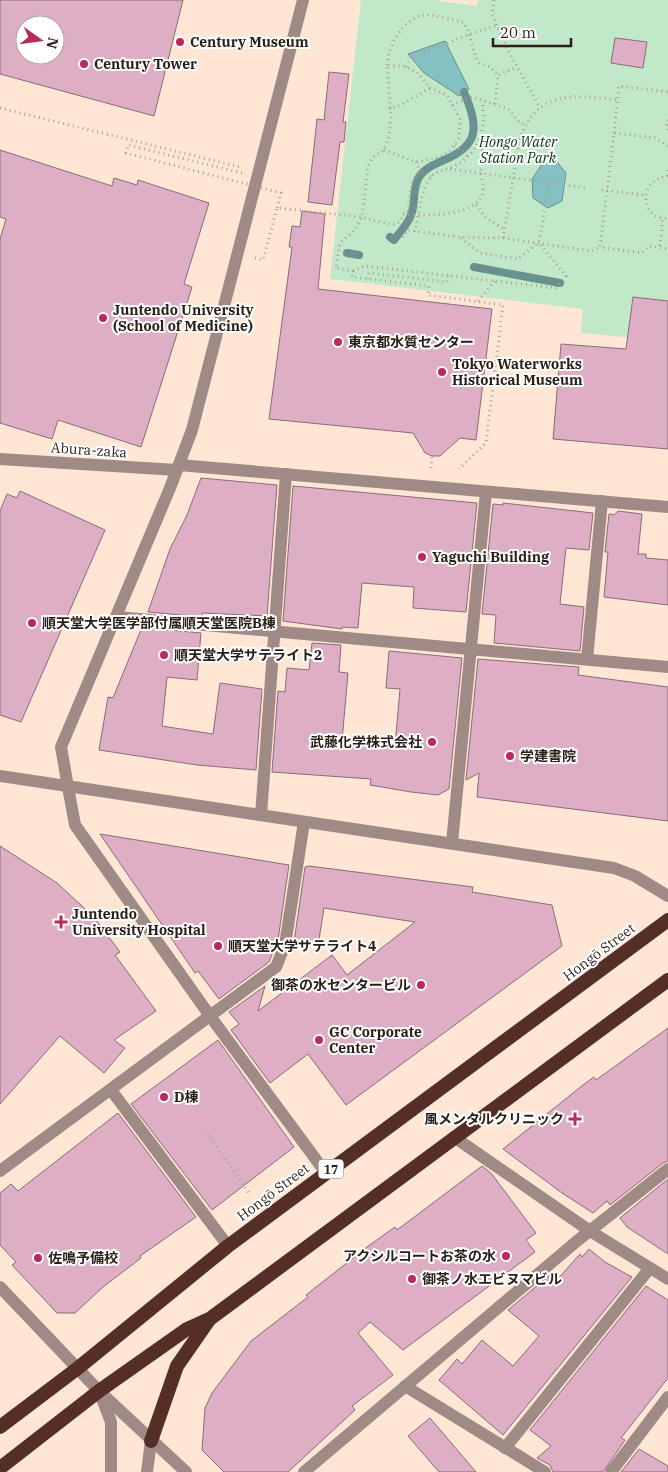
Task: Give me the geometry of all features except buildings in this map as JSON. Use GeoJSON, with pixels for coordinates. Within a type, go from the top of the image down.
{"type":"FeatureCollection","features":[{"type":"Feature","properties":{"kind":"highway","name":"Hongō Street"},"geometry":{"type":"LineString","coordinates":[[0,1427],[78,1368],[228,1246],[668,920]]}},
{"type":"Feature","properties":{"kind":"highway"},"geometry":{"type":"LineString","coordinates":[[0,1468],[99,1392],[187,1329],[211,1318],[668,980]]}},
{"type":"Feature","properties":{"kind":"highway"},"geometry":{"type":"LineString","coordinates":[[151,1441],[178,1366],[211,1318]]}},
{"type":"Feature","properties":{"kind":"street"},"geometry":{"type":"LineString","coordinates":[[303,0],[192,430],[117,617],[61,747],[75,825],[210,1016],[326,1173]]}},
{"type":"Feature","properties":{"kind":"street","name":"Abura-zaka"},"geometry":{"type":"LineString","coordinates":[[0,459],[286,474],[668,507]]}},
{"type":"Feature","properties":{"kind":"street"},"geometry":{"type":"LineString","coordinates":[[261,815],[286,474]]}},
{"type":"Feature","properties":{"kind":"street"},"geometry":{"type":"LineString","coordinates":[[452,843],[486,492]]}},
{"type":"Feature","properties":{"kind":"street"},"geometry":{"type":"LineString","coordinates":[[587,659],[602,501]]}},
{"type":"Feature","properties":{"kind":"street"},"geometry":{"type":"LineString","coordinates":[[117,617],[668,667]]}},
{"type":"Feature","properties":{"kind":"street"},"geometry":{"type":"LineString","coordinates":[[0,776],[614,868],[635,876],[668,896]]}},
{"type":"Feature","properties":{"kind":"street"},"geometry":{"type":"LineString","coordinates":[[0,1171],[276,967],[285,945],[304,822]]}},
{"type":"Feature","properties":{"kind":"street"},"geometry":{"type":"LineString","coordinates":[[111,1090],[228,1246]]}},
{"type":"Feature","properties":{"kind":"street"},"geometry":{"type":"LineString","coordinates":[[454,1137],[590,1230],[668,1279]]}},
{"type":"Feature","properties":{"kind":"street"},"geometry":{"type":"LineString","coordinates":[[304,1472],[590,1230],[668,1169]]}},
{"type":"Feature","properties":{"kind":"street"},"geometry":{"type":"LineString","coordinates":[[505,1448],[650,1268]]}},
{"type":"Feature","properties":{"kind":"street"},"geometry":{"type":"LineString","coordinates":[[0,1287],[99,1392],[186,1472]]}},
{"type":"Feature","properties":{"kind":"street"},"geometry":{"type":"LineString","coordinates":[[406,1386],[545,1472]]}},
{"type":"Feature","properties":{"kind":"street"},"geometry":{"type":"LineString","coordinates":[[99,1392],[111,1422],[110,1472]]}},
{"type":"Feature","properties":{"kind":"street"},"geometry":{"type":"LineString","coordinates":[[611,1472],[668,1397]]}},
{"type":"Feature","properties":{"kind":"street"},"geometry":{"type":"LineString","coordinates":[[147,1472],[151,1441]]}},
{"type":"Feature","properties":{"kind":"path"},"geometry":{"type":"LineString","coordinates":[[494,0],[492,14],[499,25],[517,67],[540,108]]}},
{"type":"Feature","properties":{"kind":"path"},"geometry":{"type":"LineString","coordinates":[[498,75],[490,67],[478,63],[473,52],[471,33],[463,22],[425,15],[412,20],[396,37],[387,53],[391,126],[384,150],[373,157],[368,166],[362,217],[355,230],[340,243],[336,268],[353,271],[366,266],[556,288],[566,276],[539,243]]}},
{"type":"Feature","properties":{"kind":"path"},"geometry":{"type":"LineString","coordinates":[[406,67],[411,57],[447,45],[471,33],[499,25]]}},
{"type":"Feature","properties":{"kind":"path"},"geometry":{"type":"LineString","coordinates":[[384,150],[416,162],[439,158],[455,145],[459,138],[460,119],[447,95],[430,88],[417,72],[406,67],[387,65]]}},
{"type":"Feature","properties":{"kind":"path"},"geometry":{"type":"LineString","coordinates":[[498,75],[517,67]]}},
{"type":"Feature","properties":{"kind":"path"},"geometry":{"type":"LineString","coordinates":[[495,104],[498,75]]}},
{"type":"Feature","properties":{"kind":"path"},"geometry":{"type":"LineString","coordinates":[[600,247],[619,86],[668,92]]}},
{"type":"Feature","properties":{"kind":"path"},"geometry":{"type":"LineString","coordinates":[[390,109],[401,105],[430,88]]}},
{"type":"Feature","properties":{"kind":"path"},"geometry":{"type":"LineString","coordinates":[[503,238],[513,178],[525,125],[540,108],[559,97],[580,95],[618,100]]}},
{"type":"Feature","properties":{"kind":"path"},"geometry":{"type":"LineString","coordinates":[[452,105],[472,97],[482,102],[508,109],[518,122],[525,125]]}},
{"type":"Feature","properties":{"kind":"path"},"geometry":{"type":"LineString","coordinates":[[416,232],[425,191],[431,178],[468,157],[479,143],[484,127],[482,102]]}},
{"type":"Feature","properties":{"kind":"path"},"geometry":{"type":"LineString","coordinates":[[0,108],[259,172]]}},
{"type":"Feature","properties":{"kind":"path"},"geometry":{"type":"LineString","coordinates":[[668,120],[666,123],[668,130]]}},
{"type":"Feature","properties":{"kind":"path"},"geometry":{"type":"LineString","coordinates":[[614,133],[656,138],[668,146]]}},
{"type":"Feature","properties":{"kind":"path"},"geometry":{"type":"LineString","coordinates":[[277,208],[362,217],[393,225],[399,222],[404,214],[419,215],[457,212],[476,205],[483,192],[481,174],[484,153],[479,143]]}},
{"type":"Feature","properties":{"kind":"path"},"geometry":{"type":"LineString","coordinates":[[242,173],[128,145],[126,153],[281,193],[263,260],[252,258]]}},
{"type":"Feature","properties":{"kind":"path"},"geometry":{"type":"LineString","coordinates":[[455,145],[468,157]]}},
{"type":"Feature","properties":{"kind":"path"},"geometry":{"type":"LineString","coordinates":[[416,162],[420,171],[431,178]]}},
{"type":"Feature","properties":{"kind":"path"},"geometry":{"type":"LineString","coordinates":[[449,169],[586,188]]}},
{"type":"Feature","properties":{"kind":"path"},"geometry":{"type":"LineString","coordinates":[[668,169],[668,176],[657,178],[650,184],[646,195],[646,205],[652,213],[668,218]]}},
{"type":"Feature","properties":{"kind":"path"},"geometry":{"type":"LineString","coordinates":[[407,214],[412,182],[420,171]]}},
{"type":"Feature","properties":{"kind":"path"},"geometry":{"type":"LineString","coordinates":[[460,237],[480,254],[518,259],[539,243],[549,183]]}},
{"type":"Feature","properties":{"kind":"path"},"geometry":{"type":"LineString","coordinates":[[602,190],[646,195]]}},
{"type":"Feature","properties":{"kind":"path"},"geometry":{"type":"LineString","coordinates":[[476,205],[486,218],[504,229]]}},
{"type":"Feature","properties":{"kind":"path"},"geometry":{"type":"LineString","coordinates":[[660,246],[663,218]]}},
{"type":"Feature","properties":{"kind":"path"},"geometry":{"type":"LineString","coordinates":[[402,236],[408,230],[460,237],[503,238],[591,250],[600,247],[642,253],[649,246],[668,248]]}},
{"type":"Feature","properties":{"kind":"path"},"geometry":{"type":"LineString","coordinates":[[353,271],[352,277],[429,286],[428,295],[503,305],[486,443],[459,470],[450,468]]}},
{"type":"Feature","properties":{"kind":"path"},"geometry":{"type":"LineString","coordinates":[[368,279],[369,273],[447,282],[448,275]]}},
{"type":"Feature","properties":{"kind":"path"},"geometry":{"type":"LineString","coordinates":[[478,301],[496,281]]}},
{"type":"Feature","properties":{"kind":"path"},"geometry":{"type":"LineString","coordinates":[[431,466],[440,468]]}},
{"type":"Feature","properties":{"kind":"path"},"geometry":{"type":"LineString","coordinates":[[208,1134],[249,1193]]}},
{"type":"Feature","properties":{"kind":"green space","name":"Hongo Water Station Park"},"geometry":{"type":"Polygon","coordinates":[[[361,0],[434,0],[477,6],[478,0],[668,0],[668,341],[581,333],[583,309],[330,279],[361,0]]]}},
{"type":"Feature","properties":{"kind":"water"},"geometry":{"type":"Polygon","coordinates":[[[445,41],[469,89],[459,96],[424,73],[408,54],[445,41]]]}},
{"type":"Feature","properties":{"kind":"water"},"geometry":{"type":"Polygon","coordinates":[[[557,162],[566,173],[562,201],[548,208],[533,198],[532,179],[542,164],[557,162]]]}},
{"type":"Feature","properties":{"kind":"waterway"},"geometry":{"type":"LineString","coordinates":[[390,237],[394,240],[410,218],[417,181],[421,174],[465,148],[470,141],[474,124],[464,92]]}},
{"type":"Feature","properties":{"kind":"waterway"},"geometry":{"type":"LineString","coordinates":[[347,253],[359,255]]}},
{"type":"Feature","properties":{"kind":"waterway"},"geometry":{"type":"LineString","coordinates":[[474,267],[560,283]]}},
{"type":"Feature","properties":{"kind":"place","name":"Century Museum"},"geometry":{"type":"Point","coordinates":[180,42]}},
{"type":"Feature","properties":{"kind":"place","name":"Century Tower"},"geometry":{"type":"Point","coordinates":[84,64]}},
{"type":"Feature","properties":{"kind":"place","name":"Juntendo University (School of Medicine)"},"geometry":{"type":"Point","coordinates":[103,318]}},
{"type":"Feature","properties":{"kind":"place","name":"東京都水質センター"},"geometry":{"type":"Point","coordinates":[338,342]}},
{"type":"Feature","properties":{"kind":"place","name":"Tokyo Waterworks Historical Museum"},"geometry":{"type":"Point","coordinates":[442,372]}},
{"type":"Feature","properties":{"kind":"place","name":"Yaguchi Building"},"geometry":{"type":"Point","coordinates":[422,557]}},
{"type":"Feature","properties":{"kind":"place","name":"順天堂大学医学部付属順天堂医院B棟"},"geometry":{"type":"Point","coordinates":[32,623]}},
{"type":"Feature","properties":{"kind":"place","name":"順天堂大学サテライト2"},"geometry":{"type":"Point","coordinates":[164,655]}},
{"type":"Feature","properties":{"kind":"place","name":"武藤化学株式会社"},"geometry":{"type":"Point","coordinates":[432,742]}},
{"type":"Feature","properties":{"kind":"place","name":"学建書院"},"geometry":{"type":"Point","coordinates":[510,756]}},
{"type":"Feature","properties":{"kind":"place","name":"Juntendo University Hospital"},"geometry":{"type":"Point","coordinates":[61,922]}},
{"type":"Feature","properties":{"kind":"place","name":"順天堂大学サテライト4"},"geometry":{"type":"Point","coordinates":[218,946]}},
{"type":"Feature","properties":{"kind":"place","name":"御茶の水センタービル"},"geometry":{"type":"Point","coordinates":[421,985]}},
{"type":"Feature","properties":{"kind":"place","name":"GC Corporate Center"},"geometry":{"type":"Point","coordinates":[319,1040]}},
{"type":"Feature","properties":{"kind":"place","name":"D棟"},"geometry":{"type":"Point","coordinates":[164,1097]}},
{"type":"Feature","properties":{"kind":"place","name":"風メンタルクリニック"},"geometry":{"type":"Point","coordinates":[575,1119]}},
{"type":"Feature","properties":{"kind":"place","name":"アクシルコートお茶の水"},"geometry":{"type":"Point","coordinates":[506,1256]}},
{"type":"Feature","properties":{"kind":"place","name":"佐鳴予備校"},"geometry":{"type":"Point","coordinates":[38,1258]}},
{"type":"Feature","properties":{"kind":"place","name":"御茶ノ水エビヌマビル"},"geometry":{"type":"Point","coordinates":[412,1279]}}]}
